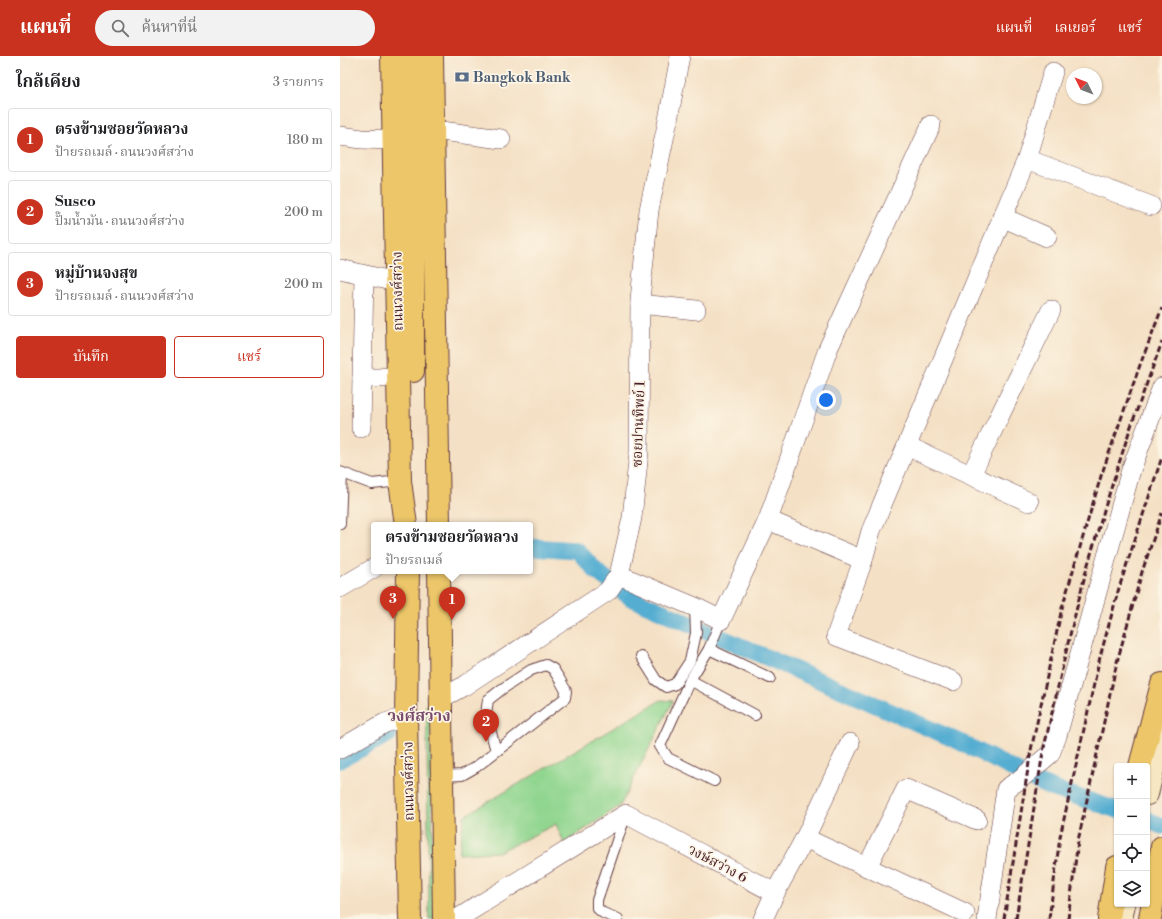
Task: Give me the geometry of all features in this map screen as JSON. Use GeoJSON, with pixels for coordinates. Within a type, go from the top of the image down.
{"type":"FeatureCollection","features":[{"type":"Feature","properties":{"kind":"main road","name":"ถนนวงศ์สว่าง"},"geometry":{"type":"LineString","coordinates":[[392,56],[400,481],[406,522]]}},
{"type":"Feature","properties":{"kind":"main road","name":"ถนนวงศ์สว่าง"},"geometry":{"type":"LineString","coordinates":[[409,522],[413,461],[413,172],[411,56]]}},
{"type":"Feature","properties":{"kind":"main road"},"geometry":{"type":"LineString","coordinates":[[432,56],[439,522]]}},
{"type":"Feature","properties":{"kind":"main road","name":"ถนนวงศ์สว่าง"},"geometry":{"type":"LineString","coordinates":[[408,574],[406,717],[410,919]]}},
{"type":"Feature","properties":{"kind":"main road"},"geometry":{"type":"LineString","coordinates":[[439,574],[442,776],[456,918]]}},
{"type":"Feature","properties":{"kind":"main road"},"geometry":{"type":"LineString","coordinates":[[1149,763],[1162,684]]}},
{"type":"Feature","properties":{"kind":"main road"},"geometry":{"type":"LineString","coordinates":[[1150,767],[1162,733]]}},
{"type":"Feature","properties":{"kind":"main road"},"geometry":{"type":"LineString","coordinates":[[1150,919],[1162,847]]}},
{"type":"Feature","properties":{"kind":"main road"},"geometry":{"type":"LineString","coordinates":[[1109,919],[1116,871]]}},
{"type":"Feature","properties":{"kind":"main road"},"geometry":{"type":"LineString","coordinates":[[1121,919],[1123,907]]}},
{"type":"Feature","properties":{"kind":"street","name":"ซอยปานทิพย์ 1"},"geometry":{"type":"LineString","coordinates":[[614,582],[632,518],[639,452],[640,304],[649,210],[680,56]]}},
{"type":"Feature","properties":{"kind":"street"},"geometry":{"type":"LineString","coordinates":[[953,681],[836,636],[863,560],[871,532],[1027,159],[1053,72]]}},
{"type":"Feature","properties":{"kind":"street"},"geometry":{"type":"LineString","coordinates":[[440,699],[464,686],[614,582],[696,613],[717,630],[768,520],[828,349],[931,125]]}},
{"type":"Feature","properties":{"kind":"street"},"geometry":{"type":"LineString","coordinates":[[434,130],[501,139]]}},
{"type":"Feature","properties":{"kind":"street"},"geometry":{"type":"LineString","coordinates":[[340,136],[362,139],[394,140]]}},
{"type":"Feature","properties":{"kind":"street"},"geometry":{"type":"LineString","coordinates":[[1027,159],[1151,206]]}},
{"type":"Feature","properties":{"kind":"street"},"geometry":{"type":"LineString","coordinates":[[1002,217],[1047,237]]}},
{"type":"Feature","properties":{"kind":"street"},"geometry":{"type":"LineString","coordinates":[[340,269],[396,282]]}},
{"type":"Feature","properties":{"kind":"street"},"geometry":{"type":"LineString","coordinates":[[361,428],[364,275]]}},
{"type":"Feature","properties":{"kind":"street"},"geometry":{"type":"LineString","coordinates":[[640,304],[696,310]]}},
{"type":"Feature","properties":{"kind":"street"},"geometry":{"type":"LineString","coordinates":[[971,475],[1051,310]]}},
{"type":"Feature","properties":{"kind":"street"},"geometry":{"type":"LineString","coordinates":[[362,378],[398,376]]}},
{"type":"Feature","properties":{"kind":"street"},"geometry":{"type":"LineString","coordinates":[[987,919],[1006,789],[1050,754],[1057,736],[1131,470],[1162,387]]}},
{"type":"Feature","properties":{"kind":"street"},"geometry":{"type":"LineString","coordinates":[[907,446],[1029,502]]}},
{"type":"Feature","properties":{"kind":"street"},"geometry":{"type":"LineString","coordinates":[[768,520],[863,560]]}},
{"type":"Feature","properties":{"kind":"street"},"geometry":{"type":"LineString","coordinates":[[340,588],[371,570]]}},
{"type":"Feature","properties":{"kind":"street"},"geometry":{"type":"LineString","coordinates":[[340,749],[385,723],[406,717]]}},
{"type":"Feature","properties":{"kind":"street"},"geometry":{"type":"LineString","coordinates":[[763,919],[775,893],[805,838],[850,742]]}},
{"type":"Feature","properties":{"kind":"street"},"geometry":{"type":"LineString","coordinates":[[866,867],[906,789],[977,820]]}},
{"type":"Feature","properties":{"kind":"street"},"geometry":{"type":"LineString","coordinates":[[456,918],[626,814]]}},
{"type":"Feature","properties":{"kind":"street","name":"วงษ์สว่าง 6"},"geometry":{"type":"LineString","coordinates":[[626,814],[775,893]]}},
{"type":"Feature","properties":{"kind":"street"},"geometry":{"type":"LineString","coordinates":[[805,838],[965,913]]}},
{"type":"Feature","properties":{"kind":"lane"},"geometry":{"type":"LineString","coordinates":[[340,524],[341,473],[372,484],[400,481]]}},
{"type":"Feature","properties":{"kind":"lane"},"geometry":{"type":"LineString","coordinates":[[641,656],[656,680],[666,687],[675,684],[690,661],[696,633],[696,613]]}},
{"type":"Feature","properties":{"kind":"lane"},"geometry":{"type":"LineString","coordinates":[[714,781],[668,758],[660,746],[690,680],[717,630]]}},
{"type":"Feature","properties":{"kind":"lane"},"geometry":{"type":"LineString","coordinates":[[708,649],[770,678]]}},
{"type":"Feature","properties":{"kind":"lane"},"geometry":{"type":"LineString","coordinates":[[442,776],[462,775],[476,767],[565,698],[566,691],[553,669],[546,665],[531,670],[488,700],[486,714],[496,751]]}},
{"type":"Feature","properties":{"kind":"lane"},"geometry":{"type":"LineString","coordinates":[[690,680],[755,715]]}},
{"type":"Feature","properties":{"kind":"lane"},"geometry":{"type":"LineString","coordinates":[[618,919],[603,913],[597,908],[596,900],[626,814]]}},
{"type":"Feature","properties":{"kind":"green space"},"geometry":{"type":"Polygon","coordinates":[[[661,700],[673,701],[620,806],[564,843],[556,824],[499,852],[459,854],[464,816],[661,700]]]}},
{"type":"Feature","properties":{"kind":"green space"},"geometry":{"type":"Polygon","coordinates":[[[426,705],[429,705],[430,709],[434,919],[429,919],[426,705]]]}},
{"type":"Feature","properties":{"kind":"waterway"},"geometry":{"type":"LineString","coordinates":[[533,547],[577,550],[596,571],[631,598],[958,741],[1048,787],[1114,809]]}},
{"type":"Feature","properties":{"kind":"waterway"},"geometry":{"type":"LineString","coordinates":[[340,760],[389,734]]}},
{"type":"Feature","properties":{"kind":"waterway"},"geometry":{"type":"LineString","coordinates":[[1150,821],[1162,826]]}},
{"type":"Feature","properties":{"kind":"railway"},"geometry":{"type":"LineString","coordinates":[[1004,919],[1031,750],[1062,608],[1101,476],[1140,365],[1162,308]]}},
{"type":"Feature","properties":{"kind":"railway"},"geometry":{"type":"LineString","coordinates":[[1016,919],[1043,752],[1086,571],[1130,429],[1162,342]]}},
{"type":"Feature","properties":{"kind":"railway"},"geometry":{"type":"LineString","coordinates":[[1049,919],[1060,837],[1100,657],[1119,588],[1162,457]]}},
{"type":"Feature","properties":{"kind":"railway"},"geometry":{"type":"LineString","coordinates":[[1068,919],[1078,841],[1117,662],[1142,572],[1162,513]]}},
{"type":"Feature","properties":{"kind":"place","name":"Bangkok Bank"},"geometry":{"type":"Point","coordinates":[462,77]}},
{"type":"Feature","properties":{"kind":"place","name":"หมู่บ้านจงสุข"},"geometry":{"type":"Point","coordinates":[393,619]}},
{"type":"Feature","properties":{"kind":"place","name":"ตรงข้ามซอยวัดหลวง"},"geometry":{"type":"Point","coordinates":[452,620]}},
{"type":"Feature","properties":{"kind":"place","name":"Susco"},"geometry":{"type":"Point","coordinates":[486,742]}},
{"type":"Feature","properties":{"kind":"district","name":"วงศ์สว่าง"},"geometry":{"type":"Point","coordinates":[419,715]}}]}
